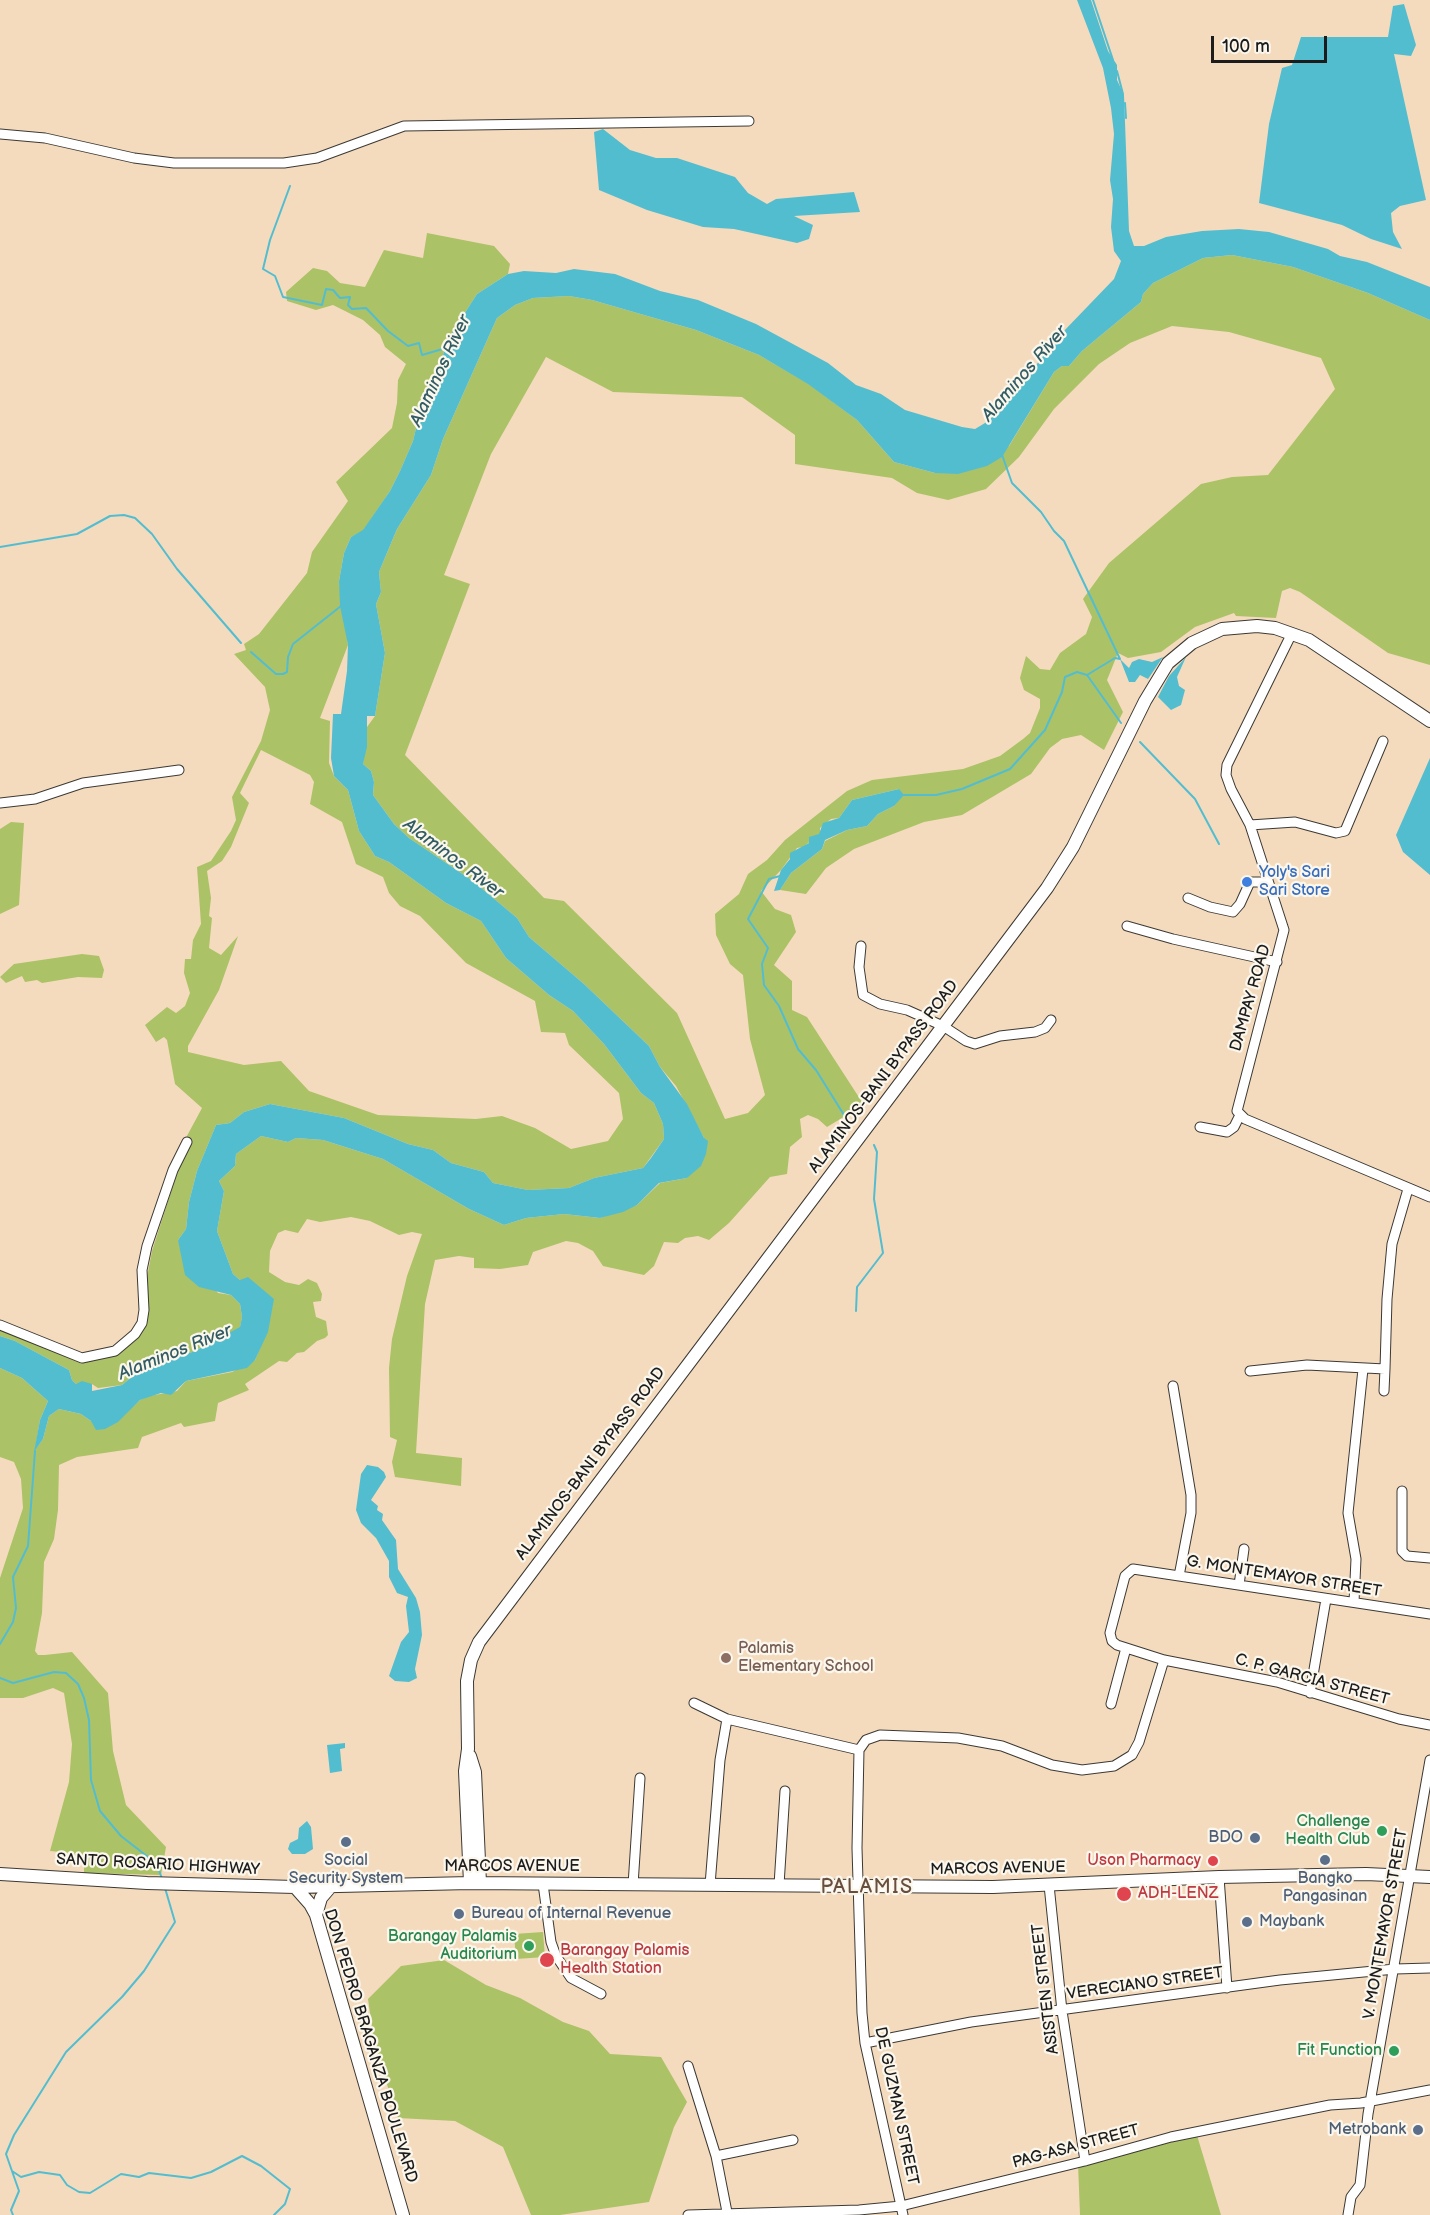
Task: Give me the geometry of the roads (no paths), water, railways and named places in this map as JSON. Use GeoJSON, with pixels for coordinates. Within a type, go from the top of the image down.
{"type":"FeatureCollection","features":[{"type":"Feature","properties":{"kind":"main road","name":"ALAMINOS-BANI BYPASS ROAD"},"geometry":{"type":"LineString","coordinates":[[475,1883],[475,1772],[468,1749],[467,1682],[471,1660],[478,1642],[1060,869],[1145,701],[1168,663],[1192,643],[1222,629],[1257,626],[1292,633],[1310,640],[1430,721]]}},
{"type":"Feature","properties":{"kind":"main road","name":"SANTO ROSARIO HIGHWAY"},"geometry":{"type":"LineString","coordinates":[[0,1874],[147,1883],[314,1886]]}},
{"type":"Feature","properties":{"kind":"main road","name":"MARCOS AVENUE"},"geometry":{"type":"LineString","coordinates":[[314,1886],[475,1883],[1049,1885],[1219,1877],[1409,1875],[1430,1877]]}},
{"type":"Feature","properties":{"kind":"main road"},"geometry":{"type":"LineString","coordinates":[[295,1887],[313,1910],[333,1884]]}},
{"type":"Feature","properties":{"kind":"main road","name":"DON PEDRO BRAGANZA BOULEVARD"},"geometry":{"type":"LineString","coordinates":[[314,1886],[313,1910],[403,2215]]}},
{"type":"Feature","properties":{"kind":"street"},"geometry":{"type":"LineString","coordinates":[[0,134],[45,138],[134,158],[174,164],[284,163],[317,158],[405,126],[749,121]]}},
{"type":"Feature","properties":{"kind":"street","name":"DAMPAY ROAD"},"geometry":{"type":"LineString","coordinates":[[1240,1115],[1236,1105],[1284,930],[1266,882],[1250,825],[1226,775],[1227,765],[1292,633]]}},
{"type":"Feature","properties":{"kind":"street"},"geometry":{"type":"LineString","coordinates":[[1250,825],[1295,822],[1336,833],[1345,831],[1383,741]]}},
{"type":"Feature","properties":{"kind":"street"},"geometry":{"type":"LineString","coordinates":[[0,803],[35,799],[83,783],[179,770]]}},
{"type":"Feature","properties":{"kind":"street"},"geometry":{"type":"LineString","coordinates":[[1188,898],[1210,907],[1233,912],[1240,904],[1250,882],[1266,882]]}},
{"type":"Feature","properties":{"kind":"street"},"geometry":{"type":"LineString","coordinates":[[1127,926],[1173,939],[1277,962]]}},
{"type":"Feature","properties":{"kind":"street"},"geometry":{"type":"LineString","coordinates":[[861,946],[860,968],[863,995],[880,1004],[908,1010],[975,1044],[1000,1036],[1041,1030],[1051,1020]]}},
{"type":"Feature","properties":{"kind":"street"},"geometry":{"type":"LineString","coordinates":[[1200,1127],[1227,1132],[1234,1127],[1240,1115],[1430,1197]]}},
{"type":"Feature","properties":{"kind":"street"},"geometry":{"type":"LineString","coordinates":[[0,1325],[82,1358],[115,1351],[135,1334],[142,1323],[144,1310],[142,1270],[147,1246],[173,1170],[187,1142]]}},
{"type":"Feature","properties":{"kind":"street"},"geometry":{"type":"LineString","coordinates":[[1384,1391],[1387,1299],[1392,1244],[1408,1189]]}},
{"type":"Feature","properties":{"kind":"street"},"geometry":{"type":"LineString","coordinates":[[1250,1371],[1306,1365],[1363,1370],[1385,1369]]}},
{"type":"Feature","properties":{"kind":"street"},"geometry":{"type":"LineString","coordinates":[[1354,1602],[1356,1559],[1348,1513],[1363,1370]]}},
{"type":"Feature","properties":{"kind":"street"},"geometry":{"type":"LineString","coordinates":[[1173,1386],[1191,1513],[1179,1576]]}},
{"type":"Feature","properties":{"kind":"street"},"geometry":{"type":"LineString","coordinates":[[1402,1491],[1402,1551],[1407,1556],[1430,1558]]}},
{"type":"Feature","properties":{"kind":"street"},"geometry":{"type":"LineString","coordinates":[[1239,1585],[1244,1549]]}},
{"type":"Feature","properties":{"kind":"street","name":"G. MONTEMAYOR STREET"},"geometry":{"type":"LineString","coordinates":[[1121,1646],[1112,1641],[1110,1633],[1125,1576],[1133,1569],[1430,1614]]}},
{"type":"Feature","properties":{"kind":"street"},"geometry":{"type":"LineString","coordinates":[[1310,1693],[1326,1599]]}},
{"type":"Feature","properties":{"kind":"street"},"geometry":{"type":"LineString","coordinates":[[1111,1704],[1121,1646]]}},
{"type":"Feature","properties":{"kind":"street","name":"C. P. GARCIA STREET"},"geometry":{"type":"LineString","coordinates":[[1121,1646],[1164,1660],[1277,1683],[1430,1725]]}},
{"type":"Feature","properties":{"kind":"street"},"geometry":{"type":"LineString","coordinates":[[694,1703],[728,1719],[859,1750],[866,1740],[880,1735],[958,1738],[1002,1746],[1052,1765],[1082,1770],[1114,1766],[1132,1755],[1139,1742],[1164,1660]]}},
{"type":"Feature","properties":{"kind":"street"},"geometry":{"type":"LineString","coordinates":[[710,1885],[720,1760],[728,1719]]}},
{"type":"Feature","properties":{"kind":"street","name":"DE GUZMAN STREET"},"geometry":{"type":"LineString","coordinates":[[859,1750],[858,1886],[865,2043],[902,2210]]}},
{"type":"Feature","properties":{"kind":"street","name":"V. MONTEMAYOR STREET"},"geometry":{"type":"LineString","coordinates":[[1348,2215],[1351,2197],[1360,2185],[1370,2101],[1395,1969],[1409,1875],[1427,1793],[1430,1760]]}},
{"type":"Feature","properties":{"kind":"street"},"geometry":{"type":"LineString","coordinates":[[633,1885],[640,1779]]}},
{"type":"Feature","properties":{"kind":"street"},"geometry":{"type":"LineString","coordinates":[[779,1885],[785,1791]]}},
{"type":"Feature","properties":{"kind":"street"},"geometry":{"type":"LineString","coordinates":[[1219,1877],[1227,1988]]}},
{"type":"Feature","properties":{"kind":"street"},"geometry":{"type":"LineString","coordinates":[[543,1884],[550,1942],[556,1956],[572,1978],[601,1994]]}},
{"type":"Feature","properties":{"kind":"street","name":"ASISTEN STREET"},"geometry":{"type":"LineString","coordinates":[[1049,1885],[1062,2011],[1085,2161]]}},
{"type":"Feature","properties":{"kind":"street","name":"VERECIANO STREET"},"geometry":{"type":"LineString","coordinates":[[865,2043],[971,2022],[1227,1988],[1395,1969],[1430,1968]]}},
{"type":"Feature","properties":{"kind":"street"},"geometry":{"type":"LineString","coordinates":[[688,2066],[716,2156],[727,2212]]}},
{"type":"Feature","properties":{"kind":"street","name":"PAG-ASA STREET"},"geometry":{"type":"LineString","coordinates":[[688,2215],[727,2212],[902,2210],[1171,2137],[1330,2105],[1370,2101],[1430,2090]]}},
{"type":"Feature","properties":{"kind":"street"},"geometry":{"type":"LineString","coordinates":[[716,2156],[793,2140]]}},
{"type":"Feature","properties":{"kind":"water","name":"Alaminos River"},"geometry":{"type":"Polygon","coordinates":[[[1077,0],[1091,0],[1108,51],[1117,65],[1117,80],[1124,95],[1129,231],[1134,246],[1144,246],[1166,237],[1202,231],[1239,229],[1269,232],[1328,249],[1340,256],[1367,262],[1430,287],[1430,320],[1368,293],[1293,267],[1232,255],[1203,258],[1153,283],[1143,294],[1141,302],[1082,351],[1069,366],[1062,366],[1054,372],[1002,457],[987,466],[958,474],[935,473],[894,462],[857,420],[808,384],[759,355],[696,330],[592,300],[569,296],[533,298],[515,305],[497,318],[443,439],[431,475],[397,529],[379,572],[381,592],[376,604],[385,653],[375,716],[367,716],[367,747],[363,764],[371,771],[374,782],[373,795],[394,824],[409,838],[473,881],[517,918],[529,937],[584,984],[649,1046],[660,1067],[687,1104],[704,1138],[708,1141],[706,1154],[701,1166],[687,1178],[659,1183],[637,1205],[623,1212],[600,1218],[564,1214],[526,1218],[504,1225],[469,1209],[383,1159],[323,1140],[296,1138],[288,1142],[261,1136],[236,1154],[235,1166],[219,1181],[224,1191],[217,1231],[233,1274],[240,1280],[248,1277],[274,1299],[268,1332],[255,1360],[247,1368],[186,1381],[171,1395],[161,1393],[140,1400],[118,1422],[105,1429],[96,1430],[91,1421],[81,1414],[59,1409],[49,1416],[43,1439],[34,1452],[40,1420],[48,1401],[22,1378],[0,1368],[0,1336],[15,1341],[69,1370],[76,1384],[82,1381],[92,1384],[92,1391],[122,1385],[139,1371],[195,1351],[240,1327],[242,1317],[240,1304],[231,1295],[199,1287],[185,1275],[178,1240],[186,1229],[189,1202],[197,1171],[216,1125],[230,1123],[244,1112],[270,1104],[344,1118],[408,1144],[433,1150],[451,1163],[484,1172],[493,1183],[528,1190],[569,1188],[594,1178],[643,1168],[651,1158],[664,1139],[663,1124],[654,1103],[641,1093],[604,1044],[573,1011],[549,995],[506,958],[481,921],[446,903],[389,862],[375,856],[359,831],[348,790],[334,776],[331,758],[333,714],[341,714],[347,671],[348,645],[340,606],[339,581],[344,553],[351,537],[363,530],[390,491],[400,471],[413,441],[418,420],[428,403],[448,339],[477,294],[508,274],[524,271],[556,273],[574,269],[615,274],[660,291],[698,300],[756,324],[828,363],[856,385],[881,394],[905,410],[962,427],[975,429],[985,423],[998,412],[1062,333],[1114,279],[1121,261],[1114,251],[1111,227],[1113,199],[1110,180],[1114,134],[1111,108],[1103,68],[1077,0]]]}},
{"type":"Feature","properties":{"kind":"water"},"geometry":{"type":"Polygon","coordinates":[[[1404,4],[1416,45],[1411,56],[1394,54],[1426,200],[1400,206],[1391,213],[1393,232],[1402,249],[1371,239],[1342,225],[1259,203],[1269,124],[1282,68],[1292,65],[1301,37],[1388,37],[1393,6],[1404,4]]]}},
{"type":"Feature","properties":{"kind":"water"},"geometry":{"type":"Polygon","coordinates":[[[603,129],[630,150],[656,158],[677,158],[735,177],[748,193],[767,204],[776,199],[854,192],[860,212],[794,216],[813,225],[809,239],[797,243],[734,229],[703,227],[647,210],[599,190],[594,132],[603,129]]]}},
{"type":"Feature","properties":{"kind":"water"},"geometry":{"type":"Polygon","coordinates":[[[1163,657],[1148,679],[1140,675],[1135,682],[1129,682],[1120,659],[1129,668],[1132,662],[1139,659],[1152,662],[1163,657]]]}},
{"type":"Feature","properties":{"kind":"water"},"geometry":{"type":"Polygon","coordinates":[[[1186,657],[1177,677],[1179,686],[1185,690],[1181,705],[1171,710],[1158,697],[1169,676],[1186,657]]]}},
{"type":"Feature","properties":{"kind":"water"},"geometry":{"type":"Polygon","coordinates":[[[1430,758],[1430,875],[1403,852],[1396,835],[1430,758]]]}},
{"type":"Feature","properties":{"kind":"water"},"geometry":{"type":"Polygon","coordinates":[[[899,789],[904,795],[894,806],[878,814],[867,826],[847,830],[825,840],[822,849],[791,873],[780,890],[774,891],[781,870],[790,859],[790,853],[809,843],[809,837],[819,834],[823,823],[839,818],[852,800],[899,789]]]}},
{"type":"Feature","properties":{"kind":"water"},"geometry":{"type":"Polygon","coordinates":[[[367,1465],[378,1467],[386,1477],[371,1500],[378,1506],[377,1510],[383,1514],[382,1520],[396,1540],[398,1569],[416,1598],[420,1612],[422,1635],[415,1669],[417,1678],[409,1682],[395,1681],[389,1676],[401,1642],[409,1632],[406,1606],[408,1597],[397,1593],[389,1577],[389,1561],[376,1538],[361,1523],[356,1510],[361,1474],[367,1465]]]}},
{"type":"Feature","properties":{"kind":"water"},"geometry":{"type":"Polygon","coordinates":[[[345,1743],[345,1748],[340,1749],[342,1771],[330,1773],[327,1745],[345,1743]]]}},
{"type":"Feature","properties":{"kind":"water"},"geometry":{"type":"Polygon","coordinates":[[[307,1821],[311,1827],[313,1849],[305,1854],[292,1854],[288,1849],[290,1843],[298,1839],[299,1828],[307,1821]]]}},
{"type":"Feature","properties":{"kind":"waterway"},"geometry":{"type":"LineString","coordinates":[[1093,0],[1113,60]]}},
{"type":"Feature","properties":{"kind":"waterway"},"geometry":{"type":"LineString","coordinates":[[1117,71],[1123,94]]}},
{"type":"Feature","properties":{"kind":"waterway"},"geometry":{"type":"LineString","coordinates":[[1125,103],[1126,118]]}},
{"type":"Feature","properties":{"kind":"waterway","name":"Alaminos River"},"geometry":{"type":"LineString","coordinates":[[290,186],[270,240],[263,269],[275,276],[283,297],[322,305],[326,289],[333,290],[340,298],[350,297],[348,305],[352,309],[366,308],[388,331],[408,346],[419,343],[422,355],[446,348]]}},
{"type":"Feature","properties":{"kind":"waterway"},"geometry":{"type":"LineString","coordinates":[[904,795],[936,795],[962,789],[1010,769],[1045,730],[1062,692],[1065,677],[1077,672],[1087,675],[1115,658],[1120,659],[1064,541],[1041,512],[1012,483],[1001,452]]}},
{"type":"Feature","properties":{"kind":"waterway"},"geometry":{"type":"LineString","coordinates":[[0,547],[77,534],[110,516],[124,515],[135,518],[152,534],[177,569],[241,643]]}},
{"type":"Feature","properties":{"kind":"waterway"},"geometry":{"type":"LineString","coordinates":[[251,652],[276,674],[287,672],[288,657],[293,644],[341,606]]}},
{"type":"Feature","properties":{"kind":"waterway"},"geometry":{"type":"LineString","coordinates":[[1087,675],[1121,723]]}},
{"type":"Feature","properties":{"kind":"waterway"},"geometry":{"type":"LineString","coordinates":[[1140,742],[1195,799],[1219,844]]}},
{"type":"Feature","properties":{"kind":"waterway"},"geometry":{"type":"LineString","coordinates":[[780,876],[769,879],[748,919],[768,948],[762,964],[764,985],[779,1006],[798,1049],[816,1070],[849,1123]]}},
{"type":"Feature","properties":{"kind":"waterway"},"geometry":{"type":"LineString","coordinates":[[856,1311],[857,1287],[883,1253],[874,1199],[877,1152],[874,1145]]}},
{"type":"Feature","properties":{"kind":"waterway"},"geometry":{"type":"LineString","coordinates":[[0,1644],[13,1622],[16,1608],[13,1577],[28,1546],[35,1451]]}},
{"type":"Feature","properties":{"kind":"waterway"},"geometry":{"type":"LineString","coordinates":[[0,1678],[13,1683],[54,1672],[66,1673],[78,1684],[89,1720],[91,1780],[100,1811],[121,1836],[157,1864],[162,1879]]}},
{"type":"Feature","properties":{"kind":"waterway"},"geometry":{"type":"LineString","coordinates":[[13,2215],[11,2210],[19,2191],[6,2154],[14,2135],[66,2052],[122,1997],[144,1971],[175,1922],[165,1888]]}},
{"type":"Feature","properties":{"kind":"waterway"},"geometry":{"type":"LineString","coordinates":[[12,2171],[21,2177],[39,2172],[60,2175],[67,2185],[79,2192],[90,2193],[121,2174],[139,2177],[149,2173],[191,2178],[211,2172],[242,2156],[261,2166],[290,2189],[285,2204],[274,2215]]}},
{"type":"Feature","properties":{"kind":"place","name":"Yoly's Sari Sari Store"},"geometry":{"type":"Point","coordinates":[1247,882]}},
{"type":"Feature","properties":{"kind":"place","name":"Palamis Elementary School"},"geometry":{"type":"Point","coordinates":[726,1658]}},
{"type":"Feature","properties":{"kind":"place","name":"Challenge Health Club"},"geometry":{"type":"Point","coordinates":[1382,1831]}},
{"type":"Feature","properties":{"kind":"place","name":"BDO"},"geometry":{"type":"Point","coordinates":[1255,1838]}},
{"type":"Feature","properties":{"kind":"place","name":"Social Security System"},"geometry":{"type":"Point","coordinates":[346,1842]}},
{"type":"Feature","properties":{"kind":"place","name":"Bangko Pangasinan"},"geometry":{"type":"Point","coordinates":[1325,1860]}},
{"type":"Feature","properties":{"kind":"place","name":"Uson Pharmacy"},"geometry":{"type":"Point","coordinates":[1213,1861]}},
{"type":"Feature","properties":{"kind":"place","name":"ADH-LENZ"},"geometry":{"type":"Point","coordinates":[1124,1894]}},
{"type":"Feature","properties":{"kind":"place","name":"Bureau of Internal Revenue"},"geometry":{"type":"Point","coordinates":[459,1914]}},
{"type":"Feature","properties":{"kind":"place","name":"Maybank"},"geometry":{"type":"Point","coordinates":[1247,1922]}},
{"type":"Feature","properties":{"kind":"place","name":"Barangay Palamis Auditorium"},"geometry":{"type":"Point","coordinates":[529,1946]}},
{"type":"Feature","properties":{"kind":"place","name":"Barangay Palamis Health Station"},"geometry":{"type":"Point","coordinates":[547,1960]}},
{"type":"Feature","properties":{"kind":"place","name":"Fit Function"},"geometry":{"type":"Point","coordinates":[1394,2051]}},
{"type":"Feature","properties":{"kind":"place","name":"Metrobank"},"geometry":{"type":"Point","coordinates":[1418,2130]}},
{"type":"Feature","properties":{"kind":"district","name":"PALAMIS"},"geometry":{"type":"Point","coordinates":[867,1888]}}]}
